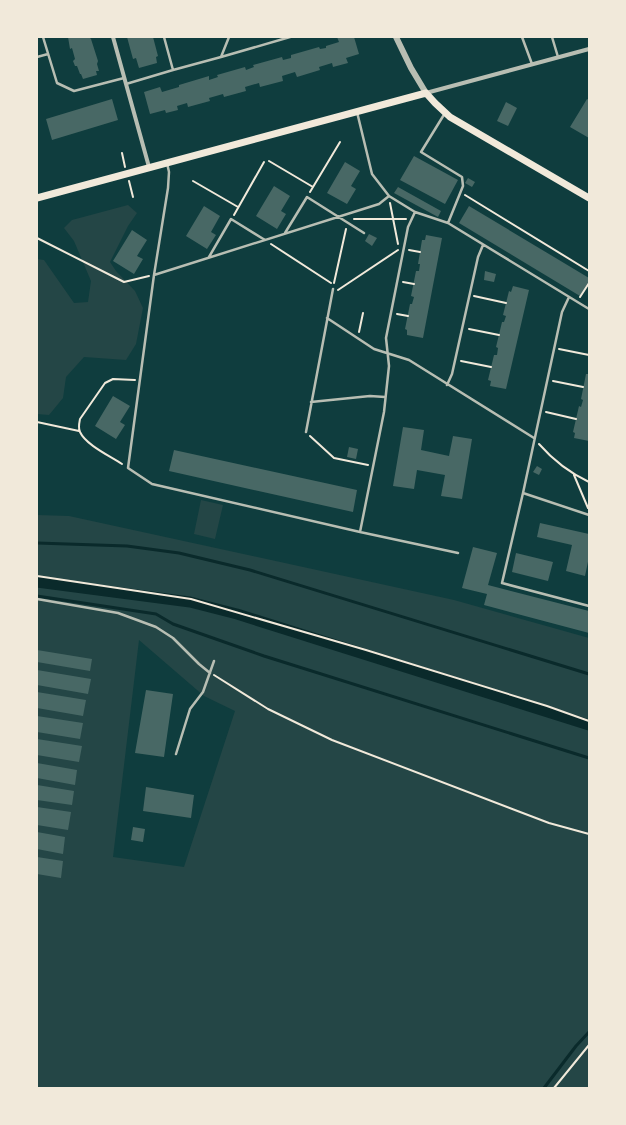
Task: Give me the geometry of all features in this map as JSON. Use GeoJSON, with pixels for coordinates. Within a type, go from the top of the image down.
{"type":"FeatureCollection","features":[{"type":"Feature","properties":{"kind":"main road"},"geometry":{"type":"LineString","coordinates":[[37,198],[426,93],[445,113],[589,198]]}},
{"type":"Feature","properties":{"kind":"street"},"geometry":{"type":"LineString","coordinates":[[113,37],[149,167]]}},
{"type":"Feature","properties":{"kind":"street"},"geometry":{"type":"LineString","coordinates":[[396,37],[411,68],[426,93],[589,49]]}},
{"type":"Feature","properties":{"kind":"lane"},"geometry":{"type":"LineString","coordinates":[[43,37],[57,83],[74,91],[124,78]]}},
{"type":"Feature","properties":{"kind":"lane"},"geometry":{"type":"LineString","coordinates":[[164,37],[173,70]]}},
{"type":"Feature","properties":{"kind":"lane"},"geometry":{"type":"LineString","coordinates":[[221,57],[229,37]]}},
{"type":"Feature","properties":{"kind":"lane"},"geometry":{"type":"LineString","coordinates":[[126,85],[290,37]]}},
{"type":"Feature","properties":{"kind":"lane"},"geometry":{"type":"LineString","coordinates":[[522,37],[532,65]]}},
{"type":"Feature","properties":{"kind":"lane"},"geometry":{"type":"LineString","coordinates":[[552,37],[558,58]]}},
{"type":"Feature","properties":{"kind":"lane"},"geometry":{"type":"LineString","coordinates":[[37,57],[48,54]]}},
{"type":"Feature","properties":{"kind":"lane"},"geometry":{"type":"LineString","coordinates":[[357,112],[372,174],[389,196],[415,212],[448,223],[589,309]]}},
{"type":"Feature","properties":{"kind":"lane"},"geometry":{"type":"LineString","coordinates":[[445,113],[421,152],[462,177],[463,186],[448,223]]}},
{"type":"Feature","properties":{"kind":"lane"},"geometry":{"type":"LineString","coordinates":[[167,163],[169,182],[154,275],[128,468],[152,484],[458,553]]}},
{"type":"Feature","properties":{"kind":"lane"},"geometry":{"type":"LineString","coordinates":[[154,275],[379,204],[389,196]]}},
{"type":"Feature","properties":{"kind":"lane"},"geometry":{"type":"LineString","coordinates":[[285,233],[307,197],[364,233]]}},
{"type":"Feature","properties":{"kind":"lane"},"geometry":{"type":"LineString","coordinates":[[360,532],[384,412],[389,366],[386,338],[408,227],[415,212]]}},
{"type":"Feature","properties":{"kind":"lane"},"geometry":{"type":"LineString","coordinates":[[209,257],[231,220],[266,240]]}},
{"type":"Feature","properties":{"kind":"lane"},"geometry":{"type":"LineString","coordinates":[[447,385],[456,359],[478,257],[483,245]]}},
{"type":"Feature","properties":{"kind":"lane"},"geometry":{"type":"LineString","coordinates":[[306,432],[333,287]]}},
{"type":"Feature","properties":{"kind":"lane"},"geometry":{"type":"LineString","coordinates":[[569,297],[562,312],[502,583],[589,606]]}},
{"type":"Feature","properties":{"kind":"lane"},"geometry":{"type":"LineString","coordinates":[[327,318],[374,349],[409,360],[535,439]]}},
{"type":"Feature","properties":{"kind":"lane"},"geometry":{"type":"LineString","coordinates":[[311,402],[370,396],[386,397]]}},
{"type":"Feature","properties":{"kind":"lane"},"geometry":{"type":"LineString","coordinates":[[523,493],[589,515]]}},
{"type":"Feature","properties":{"kind":"lane"},"geometry":{"type":"LineString","coordinates":[[37,599],[118,613],[156,626],[173,638],[198,664],[210,673]]}},
{"type":"Feature","properties":{"kind":"lane"},"geometry":{"type":"LineString","coordinates":[[176,754],[190,709],[203,692],[214,661]]}},
{"type":"Feature","properties":{"kind":"path"},"geometry":{"type":"LineString","coordinates":[[307,197],[340,142]]}},
{"type":"Feature","properties":{"kind":"path"},"geometry":{"type":"LineString","coordinates":[[122,153],[125,165]]}},
{"type":"Feature","properties":{"kind":"path"},"geometry":{"type":"LineString","coordinates":[[269,161],[313,187]]}},
{"type":"Feature","properties":{"kind":"path"},"geometry":{"type":"LineString","coordinates":[[231,220],[264,162]]}},
{"type":"Feature","properties":{"kind":"path"},"geometry":{"type":"LineString","coordinates":[[193,181],[238,207]]}},
{"type":"Feature","properties":{"kind":"path"},"geometry":{"type":"LineString","coordinates":[[129,182],[133,197]]}},
{"type":"Feature","properties":{"kind":"path"},"geometry":{"type":"LineString","coordinates":[[460,192],[589,271]]}},
{"type":"Feature","properties":{"kind":"path"},"geometry":{"type":"LineString","coordinates":[[334,292],[399,249],[390,203]]}},
{"type":"Feature","properties":{"kind":"path"},"geometry":{"type":"LineString","coordinates":[[350,222],[355,219],[404,219]]}},
{"type":"Feature","properties":{"kind":"path"},"geometry":{"type":"LineString","coordinates":[[266,240],[333,287],[346,230]]}},
{"type":"Feature","properties":{"kind":"path"},"geometry":{"type":"LineString","coordinates":[[37,238],[124,282],[154,275]]}},
{"type":"Feature","properties":{"kind":"path"},"geometry":{"type":"LineString","coordinates":[[404,249],[420,252]]}},
{"type":"Feature","properties":{"kind":"path"},"geometry":{"type":"LineString","coordinates":[[397,281],[414,284]]}},
{"type":"Feature","properties":{"kind":"path"},"geometry":{"type":"LineString","coordinates":[[577,302],[589,283]]}},
{"type":"Feature","properties":{"kind":"path"},"geometry":{"type":"LineString","coordinates":[[469,296],[506,303]]}},
{"type":"Feature","properties":{"kind":"path"},"geometry":{"type":"LineString","coordinates":[[358,339],[363,313]]}},
{"type":"Feature","properties":{"kind":"path"},"geometry":{"type":"LineString","coordinates":[[391,313],[408,316]]}},
{"type":"Feature","properties":{"kind":"path"},"geometry":{"type":"LineString","coordinates":[[462,328],[499,335]]}},
{"type":"Feature","properties":{"kind":"path"},"geometry":{"type":"LineString","coordinates":[[554,348],[589,355]]}},
{"type":"Feature","properties":{"kind":"path"},"geometry":{"type":"LineString","coordinates":[[456,359],[492,367]]}},
{"type":"Feature","properties":{"kind":"path"},"geometry":{"type":"LineString","coordinates":[[128,468],[92,445],[79,431],[78,425],[105,383],[113,379],[140,381]]}},
{"type":"Feature","properties":{"kind":"path"},"geometry":{"type":"LineString","coordinates":[[547,379],[583,387]]}},
{"type":"Feature","properties":{"kind":"path"},"geometry":{"type":"LineString","coordinates":[[540,411],[576,419]]}},
{"type":"Feature","properties":{"kind":"path"},"geometry":{"type":"LineString","coordinates":[[37,422],[79,431]]}},
{"type":"Feature","properties":{"kind":"path"},"geometry":{"type":"LineString","coordinates":[[306,432],[334,458],[373,466]]}},
{"type":"Feature","properties":{"kind":"path"},"geometry":{"type":"LineString","coordinates":[[535,439],[545,451],[573,474],[589,482]]}},
{"type":"Feature","properties":{"kind":"path"},"geometry":{"type":"LineString","coordinates":[[573,474],[589,512]]}},
{"type":"Feature","properties":{"kind":"path"},"geometry":{"type":"LineString","coordinates":[[37,576],[191,599],[373,652],[547,706],[589,721]]}},
{"type":"Feature","properties":{"kind":"path"},"geometry":{"type":"LineString","coordinates":[[210,673],[268,710],[332,740],[549,823],[589,834]]}},
{"type":"Feature","properties":{"kind":"path"},"geometry":{"type":"LineString","coordinates":[[554,1088],[589,1045]]}},
{"type":"Feature","properties":{"kind":"shaded area"},"geometry":{"type":"Polygon","coordinates":[[[128,205],[137,213],[128,226],[110,262],[116,271],[135,291],[143,308],[136,344],[126,360],[84,357],[66,377],[63,398],[49,415],[37,414],[37,259],[44,260],[74,303],[88,302],[91,281],[74,241],[64,228],[72,220],[128,205]]]}},
{"type":"Feature","properties":{"kind":"shaded area"},"geometry":{"type":"Polygon","coordinates":[[[201,500],[223,505],[215,539],[194,534],[201,500]]]}},
{"type":"Feature","properties":{"kind":"shaded area"},"geometry":{"type":"Polygon","coordinates":[[[37,515],[69,516],[454,600],[589,638],[589,1088],[37,1088],[37,515]],[[139,640],[113,857],[184,867],[235,711],[204,696],[139,640]]]}},
{"type":"Feature","properties":{"kind":"building"},"geometry":{"type":"Polygon","coordinates":[[[68,37],[89,37],[91,39],[98,61],[97,64],[99,71],[96,71],[97,75],[83,79],[73,61],[75,59],[72,48],[70,49],[68,37]]]}},
{"type":"Feature","properties":{"kind":"building"},"geometry":{"type":"Polygon","coordinates":[[[127,37],[153,37],[158,56],[156,57],[157,63],[139,68],[136,58],[133,59],[127,37]]]}},
{"type":"Feature","properties":{"kind":"building"},"geometry":{"type":"Polygon","coordinates":[[[337,37],[354,37],[359,54],[346,58],[348,63],[333,67],[332,63],[319,67],[320,70],[297,77],[295,72],[282,76],[283,81],[260,87],[259,83],[245,87],[246,91],[224,97],[223,94],[209,98],[210,101],[188,107],[187,103],[177,106],[178,110],[166,113],[165,110],[150,114],[144,92],[160,87],[162,92],[209,76],[209,80],[218,77],[217,75],[245,67],[246,70],[254,67],[253,65],[282,57],[283,60],[291,58],[291,55],[319,47],[320,49],[326,48],[326,46],[339,42],[337,37]]]}},
{"type":"Feature","properties":{"kind":"building"},"geometry":{"type":"Polygon","coordinates":[[[112,99],[118,120],[52,140],[46,119],[112,99]]]}},
{"type":"Feature","properties":{"kind":"building"},"geometry":{"type":"Polygon","coordinates":[[[587,99],[589,100],[589,138],[570,127],[587,99]]]}},
{"type":"Feature","properties":{"kind":"building"},"geometry":{"type":"Polygon","coordinates":[[[506,102],[517,108],[508,126],[497,121],[506,102]]]}},
{"type":"Feature","properties":{"kind":"building"},"geometry":{"type":"Polygon","coordinates":[[[414,156],[458,180],[445,204],[400,180],[414,156]]]}},
{"type":"Feature","properties":{"kind":"building"},"geometry":{"type":"Polygon","coordinates":[[[345,162],[360,171],[351,186],[356,189],[347,204],[327,193],[345,162]]]}},
{"type":"Feature","properties":{"kind":"building"},"geometry":{"type":"Polygon","coordinates":[[[468,178],[475,182],[472,187],[465,183],[468,178]]]}},
{"type":"Feature","properties":{"kind":"building"},"geometry":{"type":"Polygon","coordinates":[[[274,186],[290,196],[281,211],[286,214],[277,229],[256,216],[274,186]]]}},
{"type":"Feature","properties":{"kind":"building"},"geometry":{"type":"Polygon","coordinates":[[[398,187],[441,211],[438,217],[394,193],[398,187]]]}},
{"type":"Feature","properties":{"kind":"building"},"geometry":{"type":"Polygon","coordinates":[[[204,206],[220,216],[211,232],[216,235],[207,249],[186,236],[204,206]]]}},
{"type":"Feature","properties":{"kind":"building"},"geometry":{"type":"Polygon","coordinates":[[[469,206],[589,278],[589,281],[580,296],[459,223],[469,206]]]}},
{"type":"Feature","properties":{"kind":"building"},"geometry":{"type":"Polygon","coordinates":[[[132,230],[147,240],[137,256],[143,259],[134,274],[113,261],[132,230]]]}},
{"type":"Feature","properties":{"kind":"building"},"geometry":{"type":"Polygon","coordinates":[[[369,234],[377,238],[372,246],[365,241],[369,234]]]}},
{"type":"Feature","properties":{"kind":"building"},"geometry":{"type":"Polygon","coordinates":[[[426,235],[442,238],[423,338],[407,335],[407,330],[405,329],[410,304],[412,304],[414,297],[411,296],[416,271],[419,271],[420,264],[418,264],[422,240],[425,240],[426,235]]]}},
{"type":"Feature","properties":{"kind":"building"},"geometry":{"type":"Polygon","coordinates":[[[485,271],[496,274],[494,282],[484,280],[485,271]]]}},
{"type":"Feature","properties":{"kind":"building"},"geometry":{"type":"Polygon","coordinates":[[[513,286],[529,290],[506,389],[490,386],[491,381],[488,380],[494,355],[497,355],[498,348],[496,347],[502,322],[504,322],[506,316],[503,315],[509,291],[511,292],[513,286]]]}},
{"type":"Feature","properties":{"kind":"building"},"geometry":{"type":"Polygon","coordinates":[[[586,374],[589,374],[589,441],[574,438],[575,433],[573,432],[579,406],[581,407],[583,400],[581,399],[586,374]]]}},
{"type":"Feature","properties":{"kind":"building"},"geometry":{"type":"Polygon","coordinates":[[[113,396],[130,406],[120,422],[125,425],[116,439],[95,426],[113,396]]]}},
{"type":"Feature","properties":{"kind":"building"},"geometry":{"type":"Polygon","coordinates":[[[403,427],[424,430],[421,450],[449,456],[453,436],[472,439],[462,499],[441,496],[445,475],[417,470],[414,489],[393,486],[403,427]]]}},
{"type":"Feature","properties":{"kind":"building"},"geometry":{"type":"Polygon","coordinates":[[[349,447],[358,449],[356,459],[347,457],[349,447]]]}},
{"type":"Feature","properties":{"kind":"building"},"geometry":{"type":"Polygon","coordinates":[[[174,450],[357,490],[353,512],[169,471],[174,450]]]}},
{"type":"Feature","properties":{"kind":"building"},"geometry":{"type":"Polygon","coordinates":[[[537,466],[542,469],[539,475],[533,472],[537,466]]]}},
{"type":"Feature","properties":{"kind":"building"},"geometry":{"type":"Polygon","coordinates":[[[540,523],[589,534],[589,557],[585,576],[566,571],[572,545],[537,537],[540,523]]]}},
{"type":"Feature","properties":{"kind":"building"},"geometry":{"type":"Polygon","coordinates":[[[473,547],[497,553],[488,585],[589,611],[589,633],[484,605],[487,594],[462,588],[473,547]]]}},
{"type":"Feature","properties":{"kind":"building"},"geometry":{"type":"Polygon","coordinates":[[[516,553],[553,562],[548,581],[512,572],[516,553]]]}},
{"type":"Feature","properties":{"kind":"building"},"geometry":{"type":"Polygon","coordinates":[[[37,650],[92,659],[90,671],[37,662],[37,650]]]}},
{"type":"Feature","properties":{"kind":"building"},"geometry":{"type":"Polygon","coordinates":[[[37,670],[91,679],[88,694],[37,685],[37,670]]]}},
{"type":"Feature","properties":{"kind":"building"},"geometry":{"type":"Polygon","coordinates":[[[146,690],[173,694],[164,757],[135,753],[146,690]]]}},
{"type":"Feature","properties":{"kind":"building"},"geometry":{"type":"Polygon","coordinates":[[[37,692],[86,700],[83,716],[37,708],[37,692]]]}},
{"type":"Feature","properties":{"kind":"building"},"geometry":{"type":"Polygon","coordinates":[[[37,716],[83,723],[80,739],[37,732],[37,716]]]}},
{"type":"Feature","properties":{"kind":"building"},"geometry":{"type":"Polygon","coordinates":[[[37,739],[82,746],[79,762],[37,755],[37,739]]]}},
{"type":"Feature","properties":{"kind":"building"},"geometry":{"type":"Polygon","coordinates":[[[37,763],[77,770],[75,785],[37,778],[37,763]]]}},
{"type":"Feature","properties":{"kind":"building"},"geometry":{"type":"Polygon","coordinates":[[[37,785],[74,791],[72,805],[37,800],[37,785]]]}},
{"type":"Feature","properties":{"kind":"building"},"geometry":{"type":"Polygon","coordinates":[[[146,787],[194,795],[191,818],[143,811],[146,787]]]}},
{"type":"Feature","properties":{"kind":"building"},"geometry":{"type":"Polygon","coordinates":[[[37,807],[71,812],[68,830],[37,825],[37,807]]]}},
{"type":"Feature","properties":{"kind":"building"},"geometry":{"type":"Polygon","coordinates":[[[133,827],[145,829],[143,842],[131,840],[133,827]]]}},
{"type":"Feature","properties":{"kind":"building"},"geometry":{"type":"Polygon","coordinates":[[[37,832],[65,837],[63,854],[37,849],[37,832]]]}},
{"type":"Feature","properties":{"kind":"building"},"geometry":{"type":"Polygon","coordinates":[[[37,857],[63,861],[61,878],[37,874],[37,857]]]}},
{"type":"Feature","properties":{"kind":"waterway"},"geometry":{"type":"LineString","coordinates":[[37,543],[127,546],[179,553],[250,570],[589,674]]}},
{"type":"Feature","properties":{"kind":"waterway"},"geometry":{"type":"LineString","coordinates":[[37,582],[190,602],[237,614],[589,725]]}},
{"type":"Feature","properties":{"kind":"waterway"},"geometry":{"type":"LineString","coordinates":[[37,596],[156,614],[173,624],[264,656],[589,758]]}},
{"type":"Feature","properties":{"kind":"waterway"},"geometry":{"type":"LineString","coordinates":[[544,1088],[576,1046],[589,1032]]}}]}
